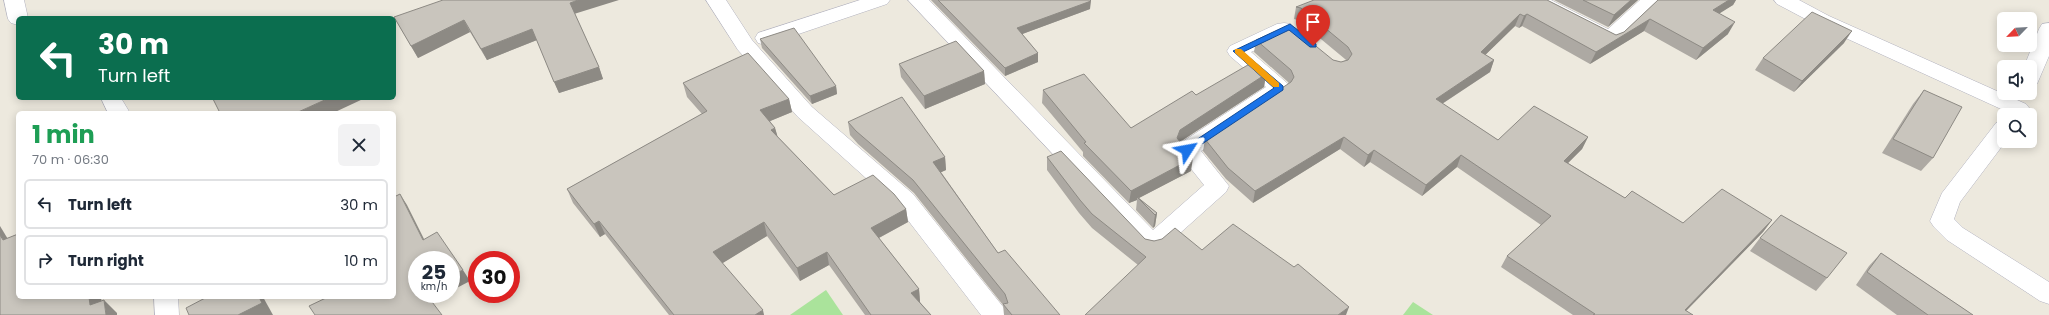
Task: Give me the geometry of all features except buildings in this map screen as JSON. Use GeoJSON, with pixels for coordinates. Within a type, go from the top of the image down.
{"type":"FeatureCollection","features":[{"type":"Feature","properties":{"kind":"street"},"geometry":{"type":"LineString","coordinates":[[14,0],[17,16]]}},
{"type":"Feature","properties":{"kind":"street"},"geometry":{"type":"LineString","coordinates":[[716,0],[745,45],[805,112],[905,200],[995,315]]}},
{"type":"Feature","properties":{"kind":"street"},"geometry":{"type":"LineString","coordinates":[[745,45],[880,0]]}},
{"type":"Feature","properties":{"kind":"street"},"geometry":{"type":"LineString","coordinates":[[918,0],[1152,244],[1218,186],[1187,150],[1280,88],[1237,51],[1290,26],[1302,36]]}},
{"type":"Feature","properties":{"kind":"street"},"geometry":{"type":"LineString","coordinates":[[1536,0],[1610,38],[1652,0]]}},
{"type":"Feature","properties":{"kind":"street"},"geometry":{"type":"LineString","coordinates":[[1784,0],[1822,20],[2019,106]]}},
{"type":"Feature","properties":{"kind":"street"},"geometry":{"type":"LineString","coordinates":[[2037,61],[2049,29]]}},
{"type":"Feature","properties":{"kind":"street"},"geometry":{"type":"LineString","coordinates":[[112,100],[118,111]]}},
{"type":"Feature","properties":{"kind":"street"},"geometry":{"type":"LineString","coordinates":[[1997,137],[1950,199],[1942,220],[1955,234],[2049,294]]}},
{"type":"Feature","properties":{"kind":"street"},"geometry":{"type":"LineString","coordinates":[[166,299],[167,315]]}},
{"type":"Feature","properties":{"kind":"green space"},"geometry":{"type":"Polygon","coordinates":[[[826,290],[843,315],[790,315],[826,290]]]}},
{"type":"Feature","properties":{"kind":"green space"},"geometry":{"type":"Polygon","coordinates":[[[1413,302],[1433,315],[1403,315],[1413,302]]]}},
{"type":"Feature","properties":{"kind":"slow traffic"},"geometry":{"type":"LineString","coordinates":[[1238,51],[1276,85]]}},
{"type":"Feature","properties":{"kind":"route"},"geometry":{"type":"LineString","coordinates":[[1187,150],[1280,88],[1237,51],[1290,26],[1313,46]]}}]}
